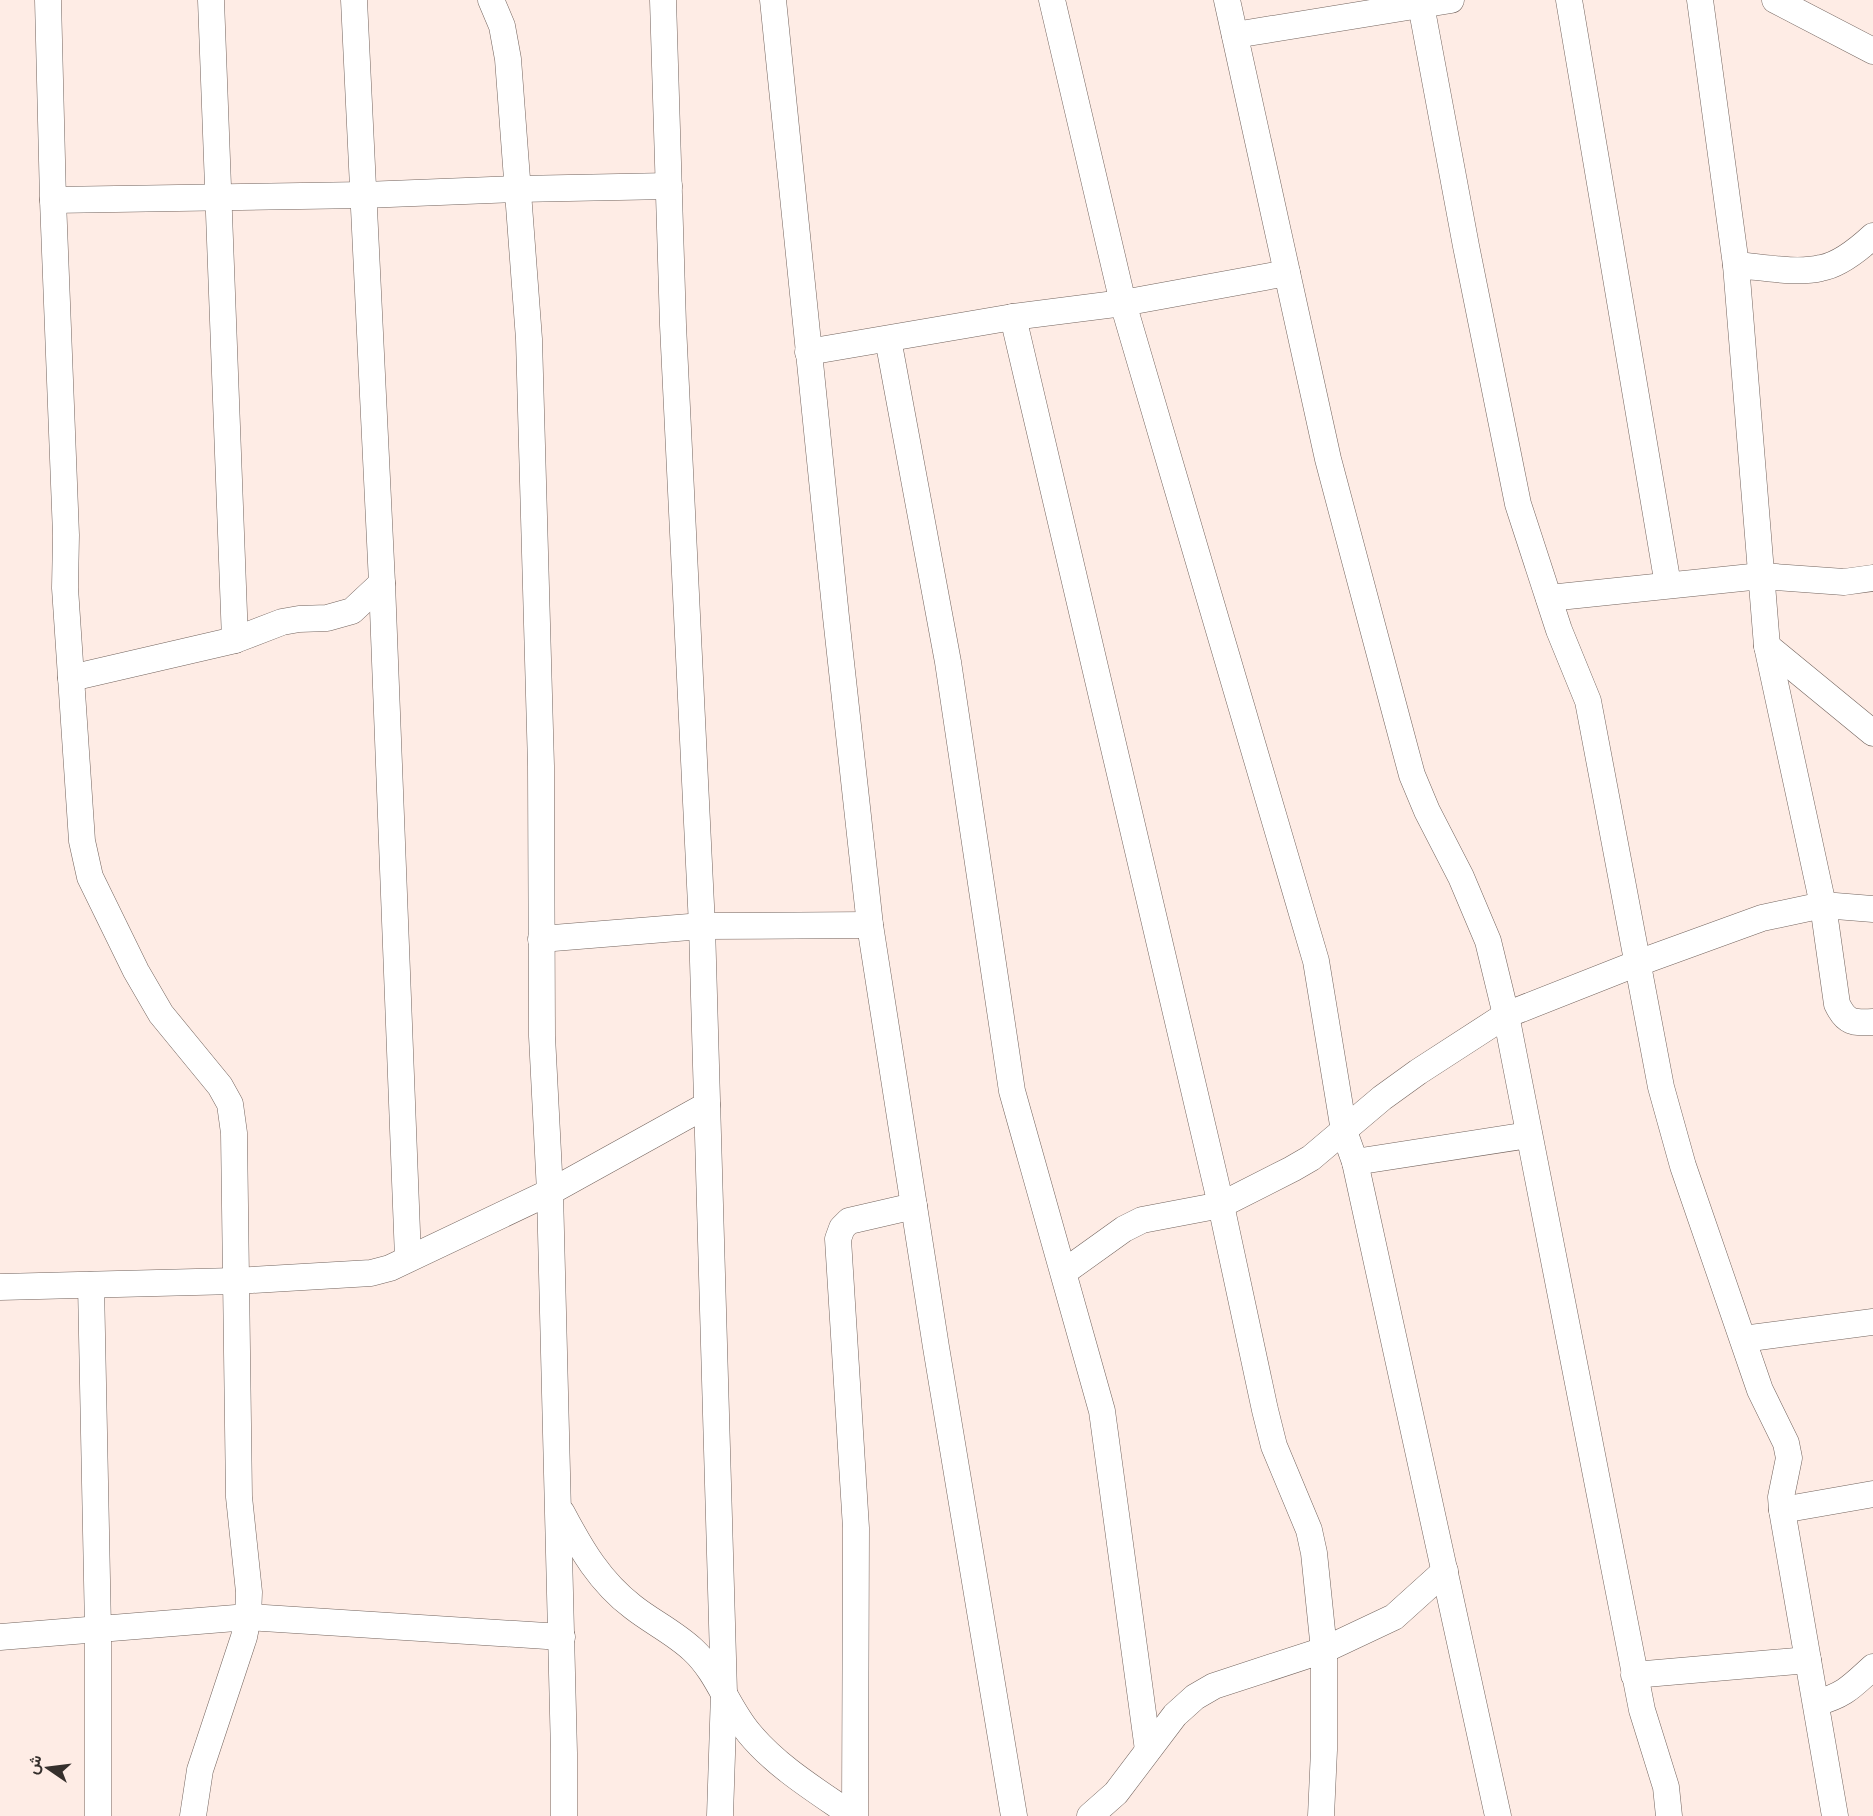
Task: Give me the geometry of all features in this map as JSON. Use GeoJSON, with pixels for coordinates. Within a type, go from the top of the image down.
{"type":"FeatureCollection","features":[{"type":"Feature","properties":{"kind":"street"},"geometry":{"type":"LineString","coordinates":[[48,0],[66,535],[65,588],[82,841],[90,877],[136,972],[161,1014],[220,1086],[230,1104],[234,1133],[234,1281],[239,1497],[249,1592],[248,1617],[244,1637],[200,1770],[193,1816]]}},
{"type":"Feature","properties":{"kind":"street"},"geometry":{"type":"LineString","coordinates":[[211,0],[235,640]]}},
{"type":"Feature","properties":{"kind":"street"},"geometry":{"type":"LineString","coordinates":[[354,0],[381,583],[408,1258]]}},
{"type":"Feature","properties":{"kind":"street"},"geometry":{"type":"LineString","coordinates":[[491,0],[502,26],[508,59],[529,339],[541,766],[542,1036],[550,1192],[559,1508],[564,1816]]}},
{"type":"Feature","properties":{"kind":"street"},"geometry":{"type":"LineString","coordinates":[[663,0],[674,348],[702,926],[724,1693],[720,1816]]}},
{"type":"Feature","properties":{"kind":"street"},"geometry":{"type":"LineString","coordinates":[[773,0],[808,352],[870,925],[1014,1816]]}},
{"type":"Feature","properties":{"kind":"street"},"geometry":{"type":"LineString","coordinates":[[1052,0],[1124,303],[1316,961],[1344,1131],[1355,1161],[1498,1816]]}},
{"type":"Feature","properties":{"kind":"street"},"geometry":{"type":"LineString","coordinates":[[1227,0],[1328,459],[1413,776],[1426,811],[1461,877],[1488,941],[1506,1015],[1634,1674],[1647,1731],[1666,1787],[1669,1816]]}},
{"type":"Feature","properties":{"kind":"street"},"geometry":{"type":"LineString","coordinates":[[1235,34],[1371,6],[1421,5],[1451,0]]}},
{"type":"Feature","properties":{"kind":"street"},"geometry":{"type":"LineString","coordinates":[[1569,0],[1668,585]]}},
{"type":"Feature","properties":{"kind":"street"},"geometry":{"type":"LineString","coordinates":[[1700,0],[1736,265],[1767,646],[1823,905],[1837,1004],[1843,1016],[1855,1023],[1873,1022]]}},
{"type":"Feature","properties":{"kind":"street"},"geometry":{"type":"LineString","coordinates":[[1775,0],[1873,51]]}},
{"type":"Feature","properties":{"kind":"street"},"geometry":{"type":"LineString","coordinates":[[1421,5],[1468,258],[1518,504],[1559,630],[1588,700],[1661,1087],[1683,1166],[1760,1390],[1786,1443],[1788,1458],[1781,1497],[1782,1510],[1834,1816]]}},
{"type":"Feature","properties":{"kind":"street"},"geometry":{"type":"LineString","coordinates":[[53,200],[364,195],[669,186]]}},
{"type":"Feature","properties":{"kind":"street"},"geometry":{"type":"LineString","coordinates":[[1736,265],[1787,270],[1822,268],[1856,251],[1873,236]]}},
{"type":"Feature","properties":{"kind":"street"},"geometry":{"type":"LineString","coordinates":[[808,352],[1013,317],[1124,303],[1287,273]]}},
{"type":"Feature","properties":{"kind":"street"},"geometry":{"type":"LineString","coordinates":[[1013,317],[1221,1205],[1255,1368],[1274,1446],[1309,1530],[1314,1553],[1324,1650],[1322,1816]]}},
{"type":"Feature","properties":{"kind":"street"},"geometry":{"type":"LineString","coordinates":[[888,339],[948,662],[1012,1091],[1102,1411],[1148,1750]]}},
{"type":"Feature","properties":{"kind":"street"},"geometry":{"type":"LineString","coordinates":[[1549,598],[1761,576],[1844,582],[1873,578]]}},
{"type":"Feature","properties":{"kind":"street"},"geometry":{"type":"LineString","coordinates":[[71,678],[235,640],[282,622],[327,618],[352,611],[381,583]]}},
{"type":"Feature","properties":{"kind":"street"},"geometry":{"type":"LineString","coordinates":[[1767,646],[1873,733]]}},
{"type":"Feature","properties":{"kind":"street"},"geometry":{"type":"LineString","coordinates":[[1064,1272],[1124,1229],[1142,1220],[1221,1205],[1293,1169],[1311,1158],[1382,1098],[1506,1015],[1638,963],[1762,918],[1823,905],[1873,909]]}},
{"type":"Feature","properties":{"kind":"street"},"geometry":{"type":"LineString","coordinates":[[541,939],[702,926],[870,925]]}},
{"type":"Feature","properties":{"kind":"street"},"geometry":{"type":"LineString","coordinates":[[0,1287],[234,1281],[371,1272],[390,1268],[550,1192],[707,1105]]}},
{"type":"Feature","properties":{"kind":"street"},"geometry":{"type":"LineString","coordinates":[[1355,1161],[1529,1135]]}},
{"type":"Feature","properties":{"kind":"street"},"geometry":{"type":"LineString","coordinates":[[854,1816],[856,1528],[838,1239],[842,1228],[849,1221],[914,1206]]}},
{"type":"Feature","properties":{"kind":"street"},"geometry":{"type":"LineString","coordinates":[[91,1285],[98,1629],[98,1816]]}},
{"type":"Feature","properties":{"kind":"street"},"geometry":{"type":"LineString","coordinates":[[1743,1339],[1873,1322]]}},
{"type":"Feature","properties":{"kind":"street"},"geometry":{"type":"LineString","coordinates":[[1782,1510],[1873,1494]]}},
{"type":"Feature","properties":{"kind":"street"},"geometry":{"type":"LineString","coordinates":[[559,1508],[583,1553],[604,1582],[631,1606],[692,1648],[710,1668],[749,1733],[778,1762],[854,1816]]}},
{"type":"Feature","properties":{"kind":"street"},"geometry":{"type":"LineString","coordinates":[[1090,1816],[1116,1792],[1175,1715],[1195,1696],[1214,1686],[1324,1650],[1394,1617],[1445,1571]]}},
{"type":"Feature","properties":{"kind":"street"},"geometry":{"type":"LineString","coordinates":[[0,1637],[248,1617],[562,1637]]}},
{"type":"Feature","properties":{"kind":"street"},"geometry":{"type":"LineString","coordinates":[[1634,1674],[1808,1660]]}},
{"type":"Feature","properties":{"kind":"street"},"geometry":{"type":"LineString","coordinates":[[1816,1703],[1838,1697],[1873,1667]]}}]}
